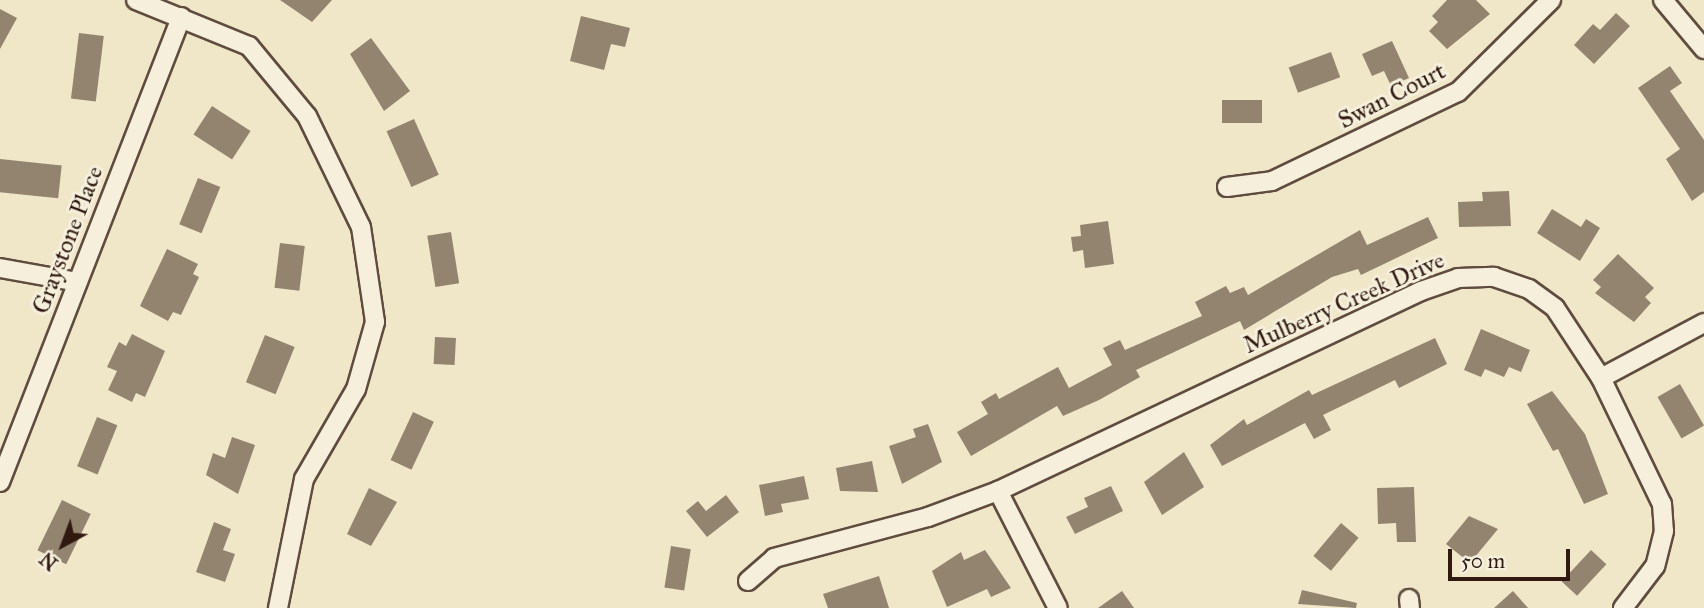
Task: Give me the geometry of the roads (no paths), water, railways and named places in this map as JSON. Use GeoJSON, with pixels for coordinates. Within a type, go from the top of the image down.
{"type":"FeatureCollection","features":[{"type":"Feature","properties":{"kind":"street"},"geometry":{"type":"LineString","coordinates":[[136,0],[249,46],[307,117],[361,227],[374,322],[356,389],[304,480],[278,608]]}},
{"type":"Feature","properties":{"kind":"street","name":"Swan Court"},"geometry":{"type":"LineString","coordinates":[[1227,187],[1272,181],[1458,92],[1551,0]]}},
{"type":"Feature","properties":{"kind":"street"},"geometry":{"type":"LineString","coordinates":[[1663,0],[1704,50]]}},
{"type":"Feature","properties":{"kind":"street","name":"Graystone Place"},"geometry":{"type":"LineString","coordinates":[[0,482],[181,17]]}},
{"type":"Feature","properties":{"kind":"street"},"geometry":{"type":"LineString","coordinates":[[0,268],[78,282]]}},
{"type":"Feature","properties":{"kind":"street","name":"Mulberry Creek Drive"},"geometry":{"type":"LineString","coordinates":[[748,581],[774,558],[928,517],[998,491],[1458,278],[1494,277],[1529,289],[1555,308],[1601,378],[1662,504],[1664,531],[1655,566],[1623,608]]}},
{"type":"Feature","properties":{"kind":"street"},"geometry":{"type":"LineString","coordinates":[[1601,378],[1704,323]]}},
{"type":"Feature","properties":{"kind":"street"},"geometry":{"type":"LineString","coordinates":[[998,491],[1058,608]]}}]}
